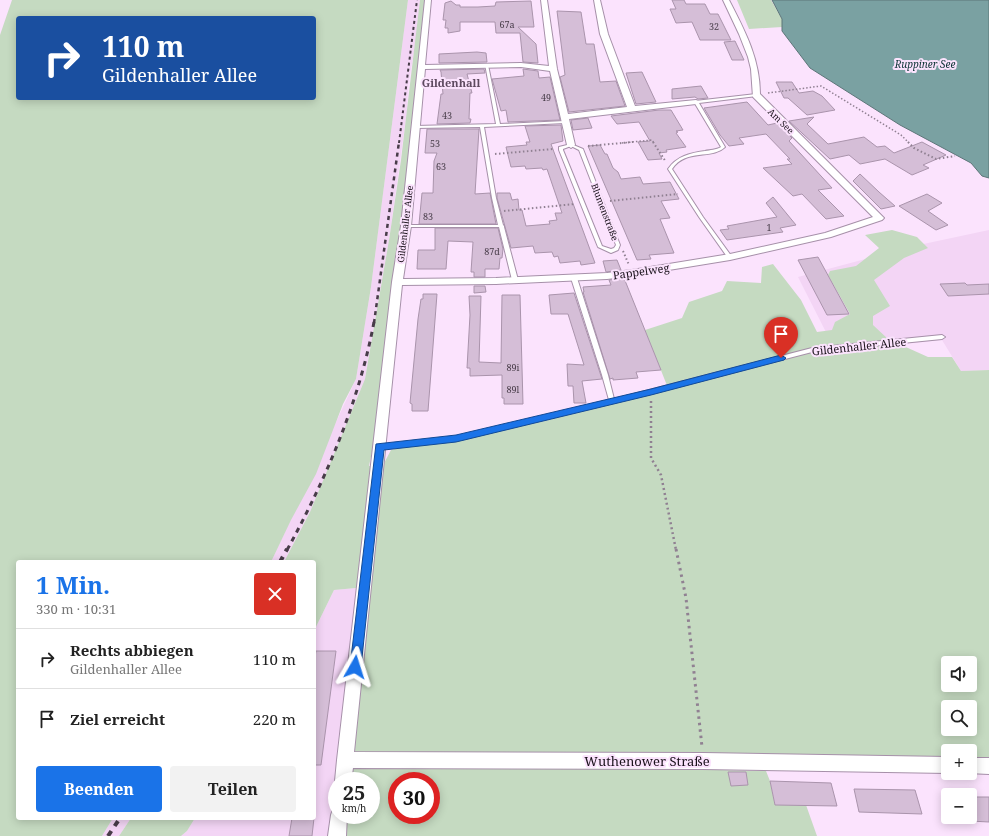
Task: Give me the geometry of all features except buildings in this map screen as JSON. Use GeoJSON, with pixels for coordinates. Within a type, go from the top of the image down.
{"type":"FeatureCollection","features":[{"type":"Feature","properties":{"kind":"street","name":"Gildenhaller Allee"},"geometry":{"type":"LineString","coordinates":[[345,760],[397,282],[406,226],[428,0]]}},
{"type":"Feature","properties":{"kind":"street","name":"Blumenstraße"},"geometry":{"type":"LineString","coordinates":[[544,0],[553,69],[564,119],[574,146]]}},
{"type":"Feature","properties":{"kind":"street"},"geometry":{"type":"LineString","coordinates":[[597,0],[604,34],[632,109]]}},
{"type":"Feature","properties":{"kind":"street"},"geometry":{"type":"LineString","coordinates":[[726,0],[744,36],[754,63],[757,82],[756,95]]}},
{"type":"Feature","properties":{"kind":"street"},"geometry":{"type":"LineString","coordinates":[[422,67],[521,65],[553,69]]}},
{"type":"Feature","properties":{"kind":"street","name":"Am See"},"geometry":{"type":"LineString","coordinates":[[756,95],[879,218]]}},
{"type":"Feature","properties":{"kind":"street"},"geometry":{"type":"LineString","coordinates":[[564,119],[632,109],[696,102]]}},
{"type":"Feature","properties":{"kind":"street","name":"Pappelweg"},"geometry":{"type":"LineString","coordinates":[[397,282],[574,278],[632,273],[730,257],[828,235],[879,218]]}},
{"type":"Feature","properties":{"kind":"street"},"geometry":{"type":"LineString","coordinates":[[344,772],[345,760]]}},
{"type":"Feature","properties":{"kind":"street","name":"Wuthenower Straße"},"geometry":{"type":"LineString","coordinates":[[345,760],[703,761],[941,765]]}},
{"type":"Feature","properties":{"kind":"street"},"geometry":{"type":"LineString","coordinates":[[977,766],[989,766]]}},
{"type":"Feature","properties":{"kind":"street"},"geometry":{"type":"LineString","coordinates":[[337,836],[338,824]]}},
{"type":"Feature","properties":{"kind":"lane"},"geometry":{"type":"LineString","coordinates":[[486,65],[498,126]]}},
{"type":"Feature","properties":{"kind":"lane"},"geometry":{"type":"LineString","coordinates":[[730,257],[701,217],[670,168],[673,162],[682,157],[719,150],[723,147],[696,102],[756,95]]}},
{"type":"Feature","properties":{"kind":"lane"},"geometry":{"type":"LineString","coordinates":[[415,127],[498,126],[564,119]]}},
{"type":"Feature","properties":{"kind":"lane"},"geometry":{"type":"LineString","coordinates":[[482,126],[486,154],[498,211],[515,280]]}},
{"type":"Feature","properties":{"kind":"lane"},"geometry":{"type":"LineString","coordinates":[[562,148],[574,146]]}},
{"type":"Feature","properties":{"kind":"lane","name":"Blumenstraße"},"geometry":{"type":"LineString","coordinates":[[562,148],[600,247],[605,250],[612,251],[616,249],[618,245],[581,149],[574,146]]}},
{"type":"Feature","properties":{"kind":"lane"},"geometry":{"type":"LineString","coordinates":[[406,226],[502,226]]}},
{"type":"Feature","properties":{"kind":"lane"},"geometry":{"type":"LineString","coordinates":[[574,278],[605,375],[612,402]]}},
{"type":"Feature","properties":{"kind":"lane","name":"Gildenhaller Allee"},"geometry":{"type":"LineString","coordinates":[[380,447],[456,439],[612,402],[812,350],[942,337]]}},
{"type":"Feature","properties":{"kind":"path"},"geometry":{"type":"LineString","coordinates":[[756,95],[821,86],[901,135],[914,148],[936,159],[955,156]]}},
{"type":"Feature","properties":{"kind":"path"},"geometry":{"type":"LineString","coordinates":[[574,146],[652,140],[670,168]]}},
{"type":"Feature","properties":{"kind":"path"},"geometry":{"type":"LineString","coordinates":[[486,154],[562,148]]}},
{"type":"Feature","properties":{"kind":"path"},"geometry":{"type":"LineString","coordinates":[[601,201],[686,194]]}},
{"type":"Feature","properties":{"kind":"path"},"geometry":{"type":"LineString","coordinates":[[498,211],[582,203]]}},
{"type":"Feature","properties":{"kind":"path"},"geometry":{"type":"LineString","coordinates":[[618,245],[622,250],[632,273]]}},
{"type":"Feature","properties":{"kind":"path"},"geometry":{"type":"LineString","coordinates":[[651,392],[651,458],[661,475],[686,598],[703,761]]}},
{"type":"Feature","properties":{"kind":"shaded area"},"geometry":{"type":"Polygon","coordinates":[[[12,0],[408,0],[371,287],[356,379],[343,404],[316,474],[291,520],[272,560],[16,560],[16,820],[112,820],[102,836],[0,836],[0,35],[12,0]]]}},
{"type":"Feature","properties":{"kind":"shaded area"},"geometry":{"type":"Polygon","coordinates":[[[408,0],[420,0],[416,40],[408,86],[407,111],[389,240],[365,379],[310,512],[285,560],[272,560],[356,379],[371,287],[408,0]]]}},
{"type":"Feature","properties":{"kind":"shaded area"},"geometry":{"type":"Polygon","coordinates":[[[420,0],[428,0],[379,418],[369,466],[383,465],[391,450],[409,446],[457,440],[490,433],[606,406],[652,393],[671,390],[666,383],[645,330],[682,318],[689,302],[722,291],[727,281],[761,283],[762,267],[773,264],[801,300],[817,332],[832,330],[835,322],[850,314],[828,275],[830,271],[856,266],[879,248],[865,235],[892,230],[917,237],[928,248],[904,258],[874,280],[890,306],[873,316],[873,325],[888,339],[928,357],[952,357],[961,371],[989,370],[989,760],[977,760],[977,744],[941,744],[941,760],[694,765],[721,770],[766,771],[770,781],[775,805],[806,805],[817,836],[339,836],[341,824],[380,824],[380,772],[347,772],[368,589],[356,588],[334,590],[316,627],[316,560],[285,560],[310,512],[365,379],[401,160],[420,0]]]}},
{"type":"Feature","properties":{"kind":"shaded area"},"geometry":{"type":"Polygon","coordinates":[[[737,0],[771,0],[782,19],[782,27],[749,29],[737,0]]]}},
{"type":"Feature","properties":{"kind":"shaded area"},"geometry":{"type":"Polygon","coordinates":[[[989,230],[989,370],[961,371],[942,340],[838,351],[831,342],[798,277],[914,246],[989,230]]]}},
{"type":"Feature","properties":{"kind":"shaded area"},"geometry":{"type":"Polygon","coordinates":[[[356,588],[368,589],[338,772],[328,772],[328,824],[338,824],[339,836],[181,836],[187,831],[194,820],[316,820],[316,627],[334,590],[356,588]]]}},
{"type":"Feature","properties":{"kind":"shaded area"},"geometry":{"type":"Polygon","coordinates":[[[112,820],[130,820],[119,836],[102,836],[112,820]]]}},
{"type":"Feature","properties":{"kind":"shaded area"},"geometry":{"type":"Polygon","coordinates":[[[130,820],[194,820],[187,831],[181,836],[119,836],[130,820]]]}},
{"type":"Feature","properties":{"kind":"water","name":"Ruppiner See"},"geometry":{"type":"Polygon","coordinates":[[[772,0],[989,0],[989,178],[982,176],[971,163],[900,125],[810,68],[782,31],[782,19],[772,0]]]}},
{"type":"Feature","properties":{"kind":"railway"},"geometry":{"type":"LineString","coordinates":[[399,143],[417,0]]}},
{"type":"Feature","properties":{"kind":"railway"},"geometry":{"type":"LineString","coordinates":[[374,323],[399,142]]}},
{"type":"Feature","properties":{"kind":"railway"},"geometry":{"type":"LineString","coordinates":[[287,550],[315,496],[340,439],[360,381],[374,322]]}},
{"type":"Feature","properties":{"kind":"railway"},"geometry":{"type":"LineString","coordinates":[[281,560],[287,549]]}},
{"type":"Feature","properties":{"kind":"railway"},"geometry":{"type":"LineString","coordinates":[[108,836],[119,820]]}},
{"type":"Feature","properties":{"kind":"district","name":"Gildenhall"},"geometry":{"type":"Point","coordinates":[451,82]}},
{"type":"Feature","properties":{"kind":"route"},"geometry":{"type":"LineString","coordinates":[[355,667],[380,447],[456,439],[651,392],[781,358]]}}]}
